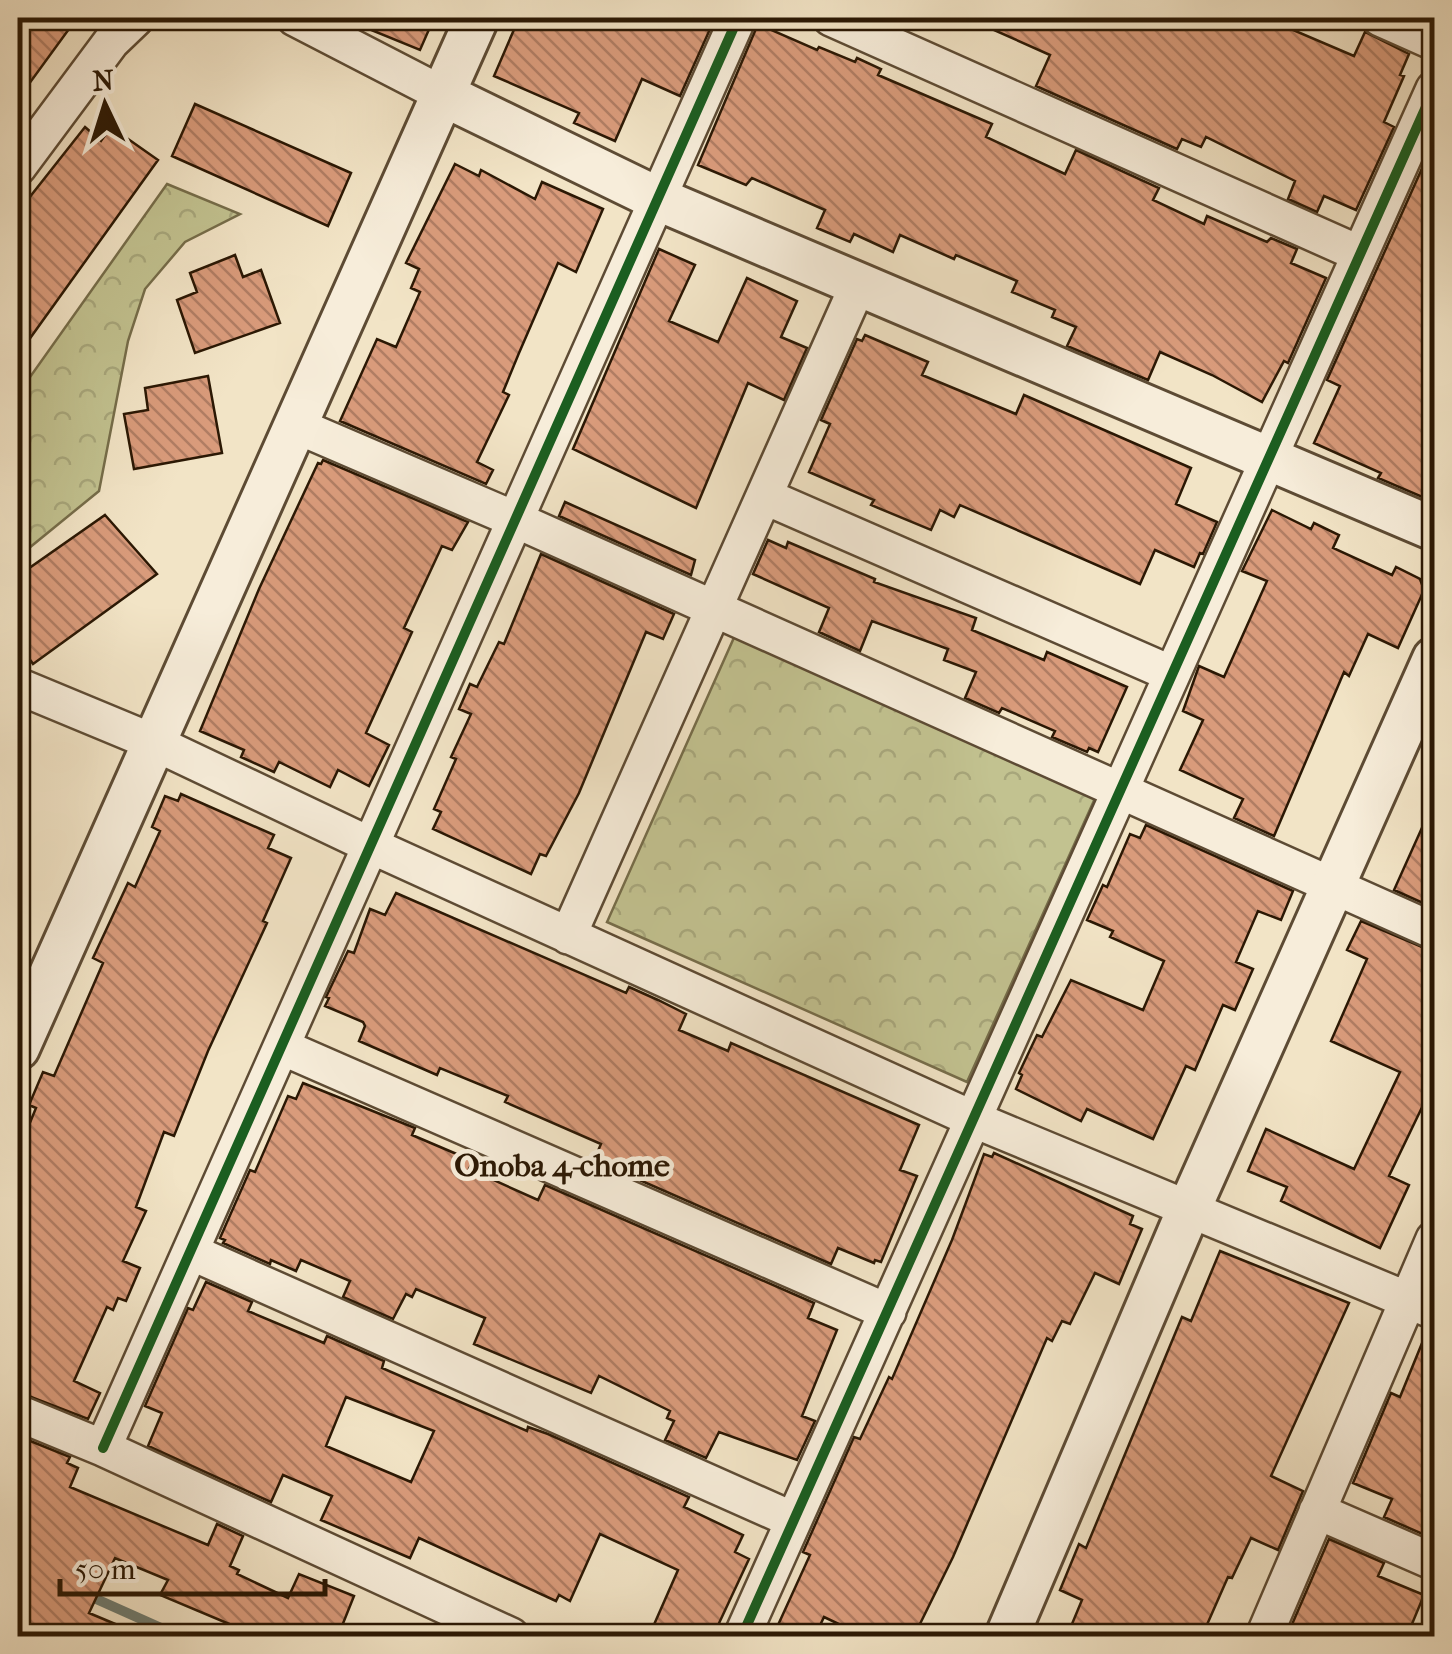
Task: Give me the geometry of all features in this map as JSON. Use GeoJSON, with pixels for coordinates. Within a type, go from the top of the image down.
{"type":"FeatureCollection","features":[{"type":"Feature","properties":{"kind":"street"},"geometry":{"type":"LineString","coordinates":[[18,167],[111,42],[136,18]]}},
{"type":"Feature","properties":{"kind":"street"},"geometry":{"type":"LineString","coordinates":[[295,18],[658,200],[1434,529]]}},
{"type":"Feature","properties":{"kind":"street"},"geometry":{"type":"LineString","coordinates":[[18,1048],[478,18]]}},
{"type":"Feature","properties":{"kind":"street"},"geometry":{"type":"LineString","coordinates":[[103,1448],[738,18]]}},
{"type":"Feature","properties":{"kind":"street"},"geometry":{"type":"LineString","coordinates":[[831,18],[1360,254]]}},
{"type":"Feature","properties":{"kind":"street"},"geometry":{"type":"LineString","coordinates":[[1380,18],[1434,42]]}},
{"type":"Feature","properties":{"kind":"street"},"geometry":{"type":"LineString","coordinates":[[742,1636],[1434,89]]}},
{"type":"Feature","properties":{"kind":"street"},"geometry":{"type":"LineString","coordinates":[[568,936],[858,285]]}},
{"type":"Feature","properties":{"kind":"street"},"geometry":{"type":"LineString","coordinates":[[295,425],[1434,931]]}},
{"type":"Feature","properties":{"kind":"street"},"geometry":{"type":"LineString","coordinates":[[764,496],[1172,674]]}},
{"type":"Feature","properties":{"kind":"street"},"geometry":{"type":"LineString","coordinates":[[1007,1636],[1189,1210],[1434,659]]}},
{"type":"Feature","properties":{"kind":"street"},"geometry":{"type":"LineString","coordinates":[[18,686],[153,742],[974,1120],[1421,1306]]}},
{"type":"Feature","properties":{"kind":"street"},"geometry":{"type":"LineString","coordinates":[[282,1047],[888,1312]]}},
{"type":"Feature","properties":{"kind":"street"},"geometry":{"type":"LineString","coordinates":[[1264,1636],[1317,1511],[1421,1306],[1434,1239]]}},
{"type":"Feature","properties":{"kind":"street"},"geometry":{"type":"LineString","coordinates":[[191,1252],[793,1520]]}},
{"type":"Feature","properties":{"kind":"street"},"geometry":{"type":"LineString","coordinates":[[18,1413],[103,1448],[511,1636]]}},
{"type":"Feature","properties":{"kind":"street"},"geometry":{"type":"LineString","coordinates":[[1317,1511],[1434,1562]]}},
{"type":"Feature","properties":{"kind":"green space"},"geometry":{"type":"Polygon","coordinates":[[[167,184],[240,214],[185,242],[145,289],[128,341],[99,491],[18,557],[18,406],[30,377],[167,184]]]}},
{"type":"Feature","properties":{"kind":"green space"},"geometry":{"type":"Polygon","coordinates":[[[745,613],[1106,774],[967,1082],[607,922],[745,613]]]}},
{"type":"Feature","properties":{"kind":"building"},"geometry":{"type":"Polygon","coordinates":[[[18,18],[77,18],[18,99],[18,18]]]}},
{"type":"Feature","properties":{"kind":"building"},"geometry":{"type":"Polygon","coordinates":[[[342,18],[434,18],[420,50],[342,18]]]}},
{"type":"Feature","properties":{"kind":"building"},"geometry":{"type":"Polygon","coordinates":[[[519,18],[715,18],[680,96],[642,79],[615,141],[574,123],[579,113],[494,76],[519,18]]]}},
{"type":"Feature","properties":{"kind":"building"},"geometry":{"type":"Polygon","coordinates":[[[967,18],[1265,18],[1354,56],[1365,32],[1409,54],[1384,122],[1394,127],[1356,210],[1324,196],[1317,212],[1288,199],[1295,181],[1206,137],[1201,147],[1182,139],[1177,149],[1036,86],[1050,55],[967,18]]]}},
{"type":"Feature","properties":{"kind":"building"},"geometry":{"type":"Polygon","coordinates":[[[758,24],[817,50],[819,47],[855,62],[857,58],[881,69],[878,75],[992,124],[986,137],[1065,174],[1076,150],[1159,188],[1153,200],[1204,224],[1207,216],[1267,242],[1271,238],[1297,249],[1291,263],[1326,278],[1288,363],[1284,361],[1262,402],[1160,352],[1148,380],[1067,346],[1076,327],[1052,317],[1055,310],[1012,292],[1017,281],[900,235],[893,252],[854,234],[850,242],[817,228],[825,210],[752,178],[746,185],[698,165],[758,24]]]}},
{"type":"Feature","properties":{"kind":"building"},"geometry":{"type":"Polygon","coordinates":[[[195,104],[351,173],[328,226],[172,156],[195,104]]]}},
{"type":"Feature","properties":{"kind":"building"},"geometry":{"type":"Polygon","coordinates":[[[85,127],[101,141],[111,127],[158,160],[18,355],[18,212],[85,127]]]}},
{"type":"Feature","properties":{"kind":"building"},"geometry":{"type":"Polygon","coordinates":[[[1433,144],[1434,502],[1378,478],[1381,473],[1314,443],[1340,386],[1327,380],[1433,144]]]}},
{"type":"Feature","properties":{"kind":"building"},"geometry":{"type":"Polygon","coordinates":[[[455,164],[479,176],[481,170],[535,199],[542,182],[603,209],[576,272],[558,263],[519,353],[503,392],[509,395],[477,462],[493,470],[486,484],[340,421],[377,339],[396,347],[420,292],[411,288],[419,269],[406,263],[455,164]]]}},
{"type":"Feature","properties":{"kind":"building"},"geometry":{"type":"Polygon","coordinates":[[[659,249],[695,265],[669,321],[718,342],[747,278],[797,301],[781,337],[807,348],[784,400],[748,383],[696,508],[573,449],[659,249]]]}},
{"type":"Feature","properties":{"kind":"building"},"geometry":{"type":"Polygon","coordinates":[[[235,255],[243,277],[261,270],[280,323],[195,353],[177,300],[197,292],[190,273],[235,255]]]}},
{"type":"Feature","properties":{"kind":"building"},"geometry":{"type":"Polygon","coordinates":[[[865,335],[928,362],[922,375],[1016,414],[1024,395],[1191,468],[1176,504],[1217,522],[1203,554],[1200,553],[1194,567],[1155,550],[1140,584],[960,505],[954,517],[940,510],[931,530],[871,505],[874,500],[809,472],[830,424],[821,420],[857,339],[862,341],[865,335]]]}},
{"type":"Feature","properties":{"kind":"building"},"geometry":{"type":"Polygon","coordinates":[[[208,376],[222,453],[134,469],[124,414],[148,410],[145,388],[208,376]]]}},
{"type":"Feature","properties":{"kind":"building"},"geometry":{"type":"Polygon","coordinates":[[[323,460],[468,522],[452,550],[442,546],[404,628],[412,632],[366,733],[389,745],[369,786],[338,770],[330,787],[279,762],[274,772],[241,757],[244,750],[200,731],[259,589],[318,463],[323,460]]]}},
{"type":"Feature","properties":{"kind":"building"},"geometry":{"type":"Polygon","coordinates":[[[565,502],[695,560],[691,575],[559,516],[565,502]]]}},
{"type":"Feature","properties":{"kind":"building"},"geometry":{"type":"Polygon","coordinates":[[[1272,510],[1311,529],[1314,523],[1339,535],[1333,548],[1392,575],[1396,567],[1420,579],[1424,590],[1398,648],[1368,634],[1349,676],[1344,672],[1274,836],[1234,818],[1243,799],[1180,770],[1203,720],[1183,711],[1199,666],[1224,677],[1267,581],[1242,571],[1272,510]]]}},
{"type":"Feature","properties":{"kind":"building"},"geometry":{"type":"Polygon","coordinates":[[[105,515],[157,574],[33,664],[18,643],[18,576],[105,515]]]}},
{"type":"Feature","properties":{"kind":"building"},"geometry":{"type":"Polygon","coordinates":[[[768,540],[786,548],[788,542],[875,579],[874,582],[976,618],[972,630],[1044,660],[1047,652],[1127,687],[1098,752],[1089,748],[1087,752],[1052,737],[1055,731],[1002,708],[999,713],[965,698],[976,672],[944,660],[948,649],[872,621],[860,651],[819,632],[829,608],[753,574],[768,540]]]}},
{"type":"Feature","properties":{"kind":"building"},"geometry":{"type":"Polygon","coordinates":[[[541,554],[674,614],[663,639],[646,632],[579,793],[546,856],[540,854],[531,874],[433,829],[441,812],[434,809],[456,759],[451,757],[471,714],[459,709],[470,684],[477,687],[499,642],[504,644],[541,554]]]}},
{"type":"Feature","properties":{"kind":"building"},"geometry":{"type":"Polygon","coordinates":[[[181,794],[274,835],[268,848],[291,858],[263,921],[267,923],[174,1136],[164,1132],[136,1207],[146,1211],[123,1261],[140,1268],[126,1301],[118,1298],[113,1310],[107,1307],[74,1381],[100,1393],[88,1419],[18,1392],[18,1152],[36,1108],[29,1105],[43,1072],[54,1076],[103,963],[93,958],[128,883],[135,887],[160,831],[152,827],[165,796],[178,801],[181,794]]]}},
{"type":"Feature","properties":{"kind":"building"},"geometry":{"type":"Polygon","coordinates":[[[1434,801],[1434,908],[1394,890],[1434,801]]]}},
{"type":"Feature","properties":{"kind":"building"},"geometry":{"type":"Polygon","coordinates":[[[1146,825],[1293,891],[1281,920],[1258,911],[1236,962],[1253,969],[1235,1010],[1223,1005],[1195,1070],[1186,1066],[1153,1139],[1087,1109],[1081,1121],[1016,1089],[1022,1075],[1019,1073],[1037,1035],[1042,1037],[1071,980],[1143,1010],[1164,961],[1110,937],[1113,931],[1087,920],[1103,885],[1107,887],[1130,834],[1140,838],[1146,825]]]}},
{"type":"Feature","properties":{"kind":"building"},"geometry":{"type":"Polygon","coordinates":[[[396,893],[626,993],[629,987],[658,1000],[686,1014],[679,1030],[728,1051],[731,1043],[919,1125],[900,1170],[917,1176],[881,1262],[874,1263],[838,1248],[831,1264],[594,1160],[601,1144],[505,1102],[508,1096],[440,1068],[437,1075],[359,1041],[363,1022],[325,1006],[329,998],[326,997],[348,951],[354,953],[370,909],[385,915],[396,893]]]}},
{"type":"Feature","properties":{"kind":"building"},"geometry":{"type":"Polygon","coordinates":[[[1361,921],[1434,952],[1434,1101],[1427,1097],[1389,1176],[1409,1185],[1380,1248],[1281,1201],[1287,1187],[1248,1171],[1266,1129],[1354,1169],[1400,1072],[1331,1041],[1367,959],[1347,950],[1361,921]]]}},
{"type":"Feature","properties":{"kind":"building"},"geometry":{"type":"Polygon","coordinates":[[[303,1083],[415,1128],[412,1135],[473,1161],[469,1169],[538,1200],[545,1185],[814,1303],[808,1318],[837,1330],[802,1416],[815,1421],[797,1460],[719,1432],[706,1458],[665,1440],[674,1421],[667,1418],[670,1411],[599,1376],[591,1393],[474,1344],[485,1318],[416,1289],[412,1297],[406,1294],[393,1319],[343,1297],[350,1281],[301,1260],[296,1271],[271,1260],[270,1264],[223,1243],[225,1240],[220,1238],[250,1170],[255,1172],[288,1096],[296,1099],[303,1083]]]}},
{"type":"Feature","properties":{"kind":"building"},"geometry":{"type":"Polygon","coordinates":[[[994,1153],[1133,1216],[1130,1224],[1142,1229],[1119,1284],[1095,1273],[1070,1324],[1062,1321],[1052,1341],[1047,1338],[953,1557],[914,1636],[864,1636],[824,1617],[815,1636],[773,1636],[810,1555],[803,1552],[854,1437],[860,1439],[889,1377],[892,1379],[984,1154],[992,1157],[994,1153]]]}},
{"type":"Feature","properties":{"kind":"building"},"geometry":{"type":"Polygon","coordinates":[[[1220,1251],[1349,1303],[1271,1476],[1303,1491],[1278,1550],[1251,1538],[1232,1578],[1228,1577],[1202,1636],[1154,1636],[1135,1628],[1131,1636],[1067,1636],[1082,1600],[1060,1590],[1079,1544],[1086,1548],[1182,1317],[1191,1321],[1220,1251]]]}},
{"type":"Feature","properties":{"kind":"building"},"geometry":{"type":"Polygon","coordinates":[[[206,1282],[252,1302],[248,1311],[324,1343],[327,1336],[384,1361],[382,1368],[527,1431],[528,1427],[548,1434],[689,1497],[684,1507],[743,1535],[735,1552],[749,1559],[713,1636],[649,1636],[678,1570],[600,1534],[570,1601],[559,1595],[556,1601],[419,1538],[410,1558],[321,1520],[332,1496],[283,1475],[271,1502],[148,1446],[162,1413],[145,1406],[188,1308],[193,1310],[206,1282]],[[346,1397],[326,1446],[411,1482],[434,1431],[346,1397]]]}},
{"type":"Feature","properties":{"kind":"building"},"geometry":{"type":"Polygon","coordinates":[[[1427,1331],[1434,1332],[1434,1539],[1384,1517],[1392,1499],[1353,1483],[1391,1393],[1400,1397],[1427,1331]]]}},
{"type":"Feature","properties":{"kind":"building"},"geometry":{"type":"Polygon","coordinates":[[[18,1436],[70,1457],[67,1463],[78,1468],[70,1487],[208,1545],[217,1524],[243,1536],[230,1566],[239,1570],[237,1574],[288,1598],[299,1574],[354,1596],[338,1636],[229,1636],[234,1626],[160,1595],[168,1580],[115,1558],[89,1613],[144,1636],[18,1636],[18,1436]]]}},
{"type":"Feature","properties":{"kind":"building"},"geometry":{"type":"Polygon","coordinates":[[[1329,1539],[1384,1563],[1378,1576],[1424,1595],[1407,1636],[1287,1636],[1329,1539]]]}},
{"type":"Feature","properties":{"kind":"waterway"},"geometry":{"type":"LineString","coordinates":[[85,1594],[179,1636]]}},
{"type":"Feature","properties":{"kind":"cycle path"},"geometry":{"type":"LineString","coordinates":[[103,1448],[738,18]]}},
{"type":"Feature","properties":{"kind":"cycle path"},"geometry":{"type":"LineString","coordinates":[[742,1636],[1434,89]]}},
{"type":"Feature","properties":{"kind":"district","name":"Onoba 4-chome"},"geometry":{"type":"Point","coordinates":[562,1165]}}]}
